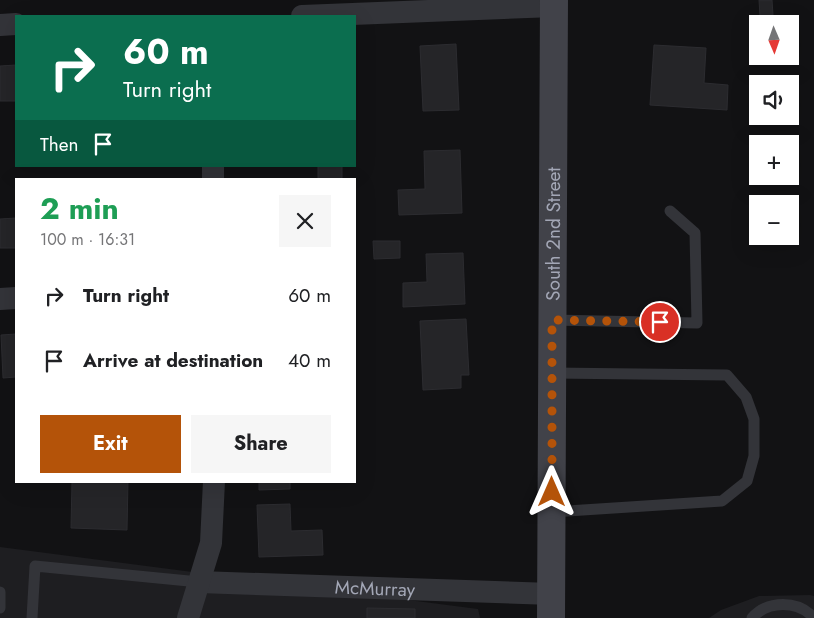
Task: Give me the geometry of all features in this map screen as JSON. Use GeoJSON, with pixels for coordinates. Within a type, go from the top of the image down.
{"type":"FeatureCollection","features":[{"type":"Feature","properties":{"kind":"main road","name":"South 2nd Street"},"geometry":{"type":"LineString","coordinates":[[551,606],[554,3]]}},
{"type":"Feature","properties":{"kind":"street"},"geometry":{"type":"LineString","coordinates":[[321,15],[554,3]]}},
{"type":"Feature","properties":{"kind":"street"},"geometry":{"type":"LineString","coordinates":[[0,25],[15,24]]}},
{"type":"Feature","properties":{"kind":"street"},"geometry":{"type":"LineString","coordinates":[[0,299],[15,298]]}},
{"type":"Feature","properties":{"kind":"street"},"geometry":{"type":"LineString","coordinates":[[188,618],[200,582],[213,526],[214,483]]}},
{"type":"Feature","properties":{"kind":"street","name":"McMurray"},"geometry":{"type":"LineString","coordinates":[[200,582],[551,606]]}},
{"type":"Feature","properties":{"kind":"lane"},"geometry":{"type":"LineString","coordinates":[[552,320],[697,323],[695,233],[670,210]]}},
{"type":"Feature","properties":{"kind":"lane"},"geometry":{"type":"LineString","coordinates":[[552,373],[727,375],[746,397],[754,419],[754,456],[747,482],[722,501],[552,512]]}},
{"type":"Feature","properties":{"kind":"lane"},"geometry":{"type":"LineString","coordinates":[[32,618],[35,566],[200,582]]}},
{"type":"Feature","properties":{"kind":"lane"},"geometry":{"type":"LineString","coordinates":[[0,592],[0,608]]}},
{"type":"Feature","properties":{"kind":"lane"},"geometry":{"type":"LineString","coordinates":[[752,618],[759,610],[785,604],[806,609],[814,618]]}},
{"type":"Feature","properties":{"kind":"shaded area"},"geometry":{"type":"Polygon","coordinates":[[[0,547],[478,609],[480,618],[0,618],[0,547]]]}},
{"type":"Feature","properties":{"kind":"shaded area"},"geometry":{"type":"Polygon","coordinates":[[[759,596],[814,596],[814,618],[709,618],[721,610],[759,596]]]}},
{"type":"Feature","properties":{"kind":"building"},"geometry":{"type":"Polygon","coordinates":[[[759,0],[772,0],[773,15],[760,15],[759,0]]]}},
{"type":"Feature","properties":{"kind":"building"},"geometry":{"type":"Polygon","coordinates":[[[456,44],[459,110],[423,111],[420,46],[456,44]]]}},
{"type":"Feature","properties":{"kind":"building"},"geometry":{"type":"Polygon","coordinates":[[[654,45],[706,48],[704,83],[728,85],[727,110],[650,105],[654,45]]]}},
{"type":"Feature","properties":{"kind":"building"},"geometry":{"type":"Polygon","coordinates":[[[15,65],[15,101],[0,101],[0,66],[15,65]]]}},
{"type":"Feature","properties":{"kind":"building"},"geometry":{"type":"Polygon","coordinates":[[[460,150],[462,213],[399,215],[398,190],[425,189],[424,151],[460,150]]]}},
{"type":"Feature","properties":{"kind":"building"},"geometry":{"type":"Polygon","coordinates":[[[318,167],[342,167],[342,178],[318,178],[318,167]]]}},
{"type":"Feature","properties":{"kind":"building"},"geometry":{"type":"Polygon","coordinates":[[[15,218],[15,248],[0,248],[0,219],[15,218]]]}},
{"type":"Feature","properties":{"kind":"building"},"geometry":{"type":"Polygon","coordinates":[[[373,241],[400,241],[400,258],[374,259],[373,241]]]}},
{"type":"Feature","properties":{"kind":"building"},"geometry":{"type":"Polygon","coordinates":[[[463,253],[465,304],[403,307],[403,283],[427,282],[426,254],[463,253]]]}},
{"type":"Feature","properties":{"kind":"building"},"geometry":{"type":"Polygon","coordinates":[[[466,319],[469,375],[461,375],[461,388],[423,390],[420,321],[466,319]]]}},
{"type":"Feature","properties":{"kind":"building"},"geometry":{"type":"Polygon","coordinates":[[[15,334],[15,377],[3,378],[1,335],[15,334]]]}},
{"type":"Feature","properties":{"kind":"building"},"geometry":{"type":"Polygon","coordinates":[[[72,483],[128,483],[127,530],[71,528],[72,483]]]}},
{"type":"Feature","properties":{"kind":"building"},"geometry":{"type":"Polygon","coordinates":[[[259,483],[290,483],[290,489],[259,490],[259,483]]]}},
{"type":"Feature","properties":{"kind":"building"},"geometry":{"type":"Polygon","coordinates":[[[290,504],[291,531],[322,530],[323,555],[259,557],[257,505],[290,504]]]}},
{"type":"Feature","properties":{"kind":"building"},"geometry":{"type":"Polygon","coordinates":[[[367,608],[415,609],[415,618],[367,618],[367,608]]]}},
{"type":"Feature","properties":{"kind":"route"},"geometry":{"type":"LineString","coordinates":[[552,492],[552,320],[660,322]]}}]}
